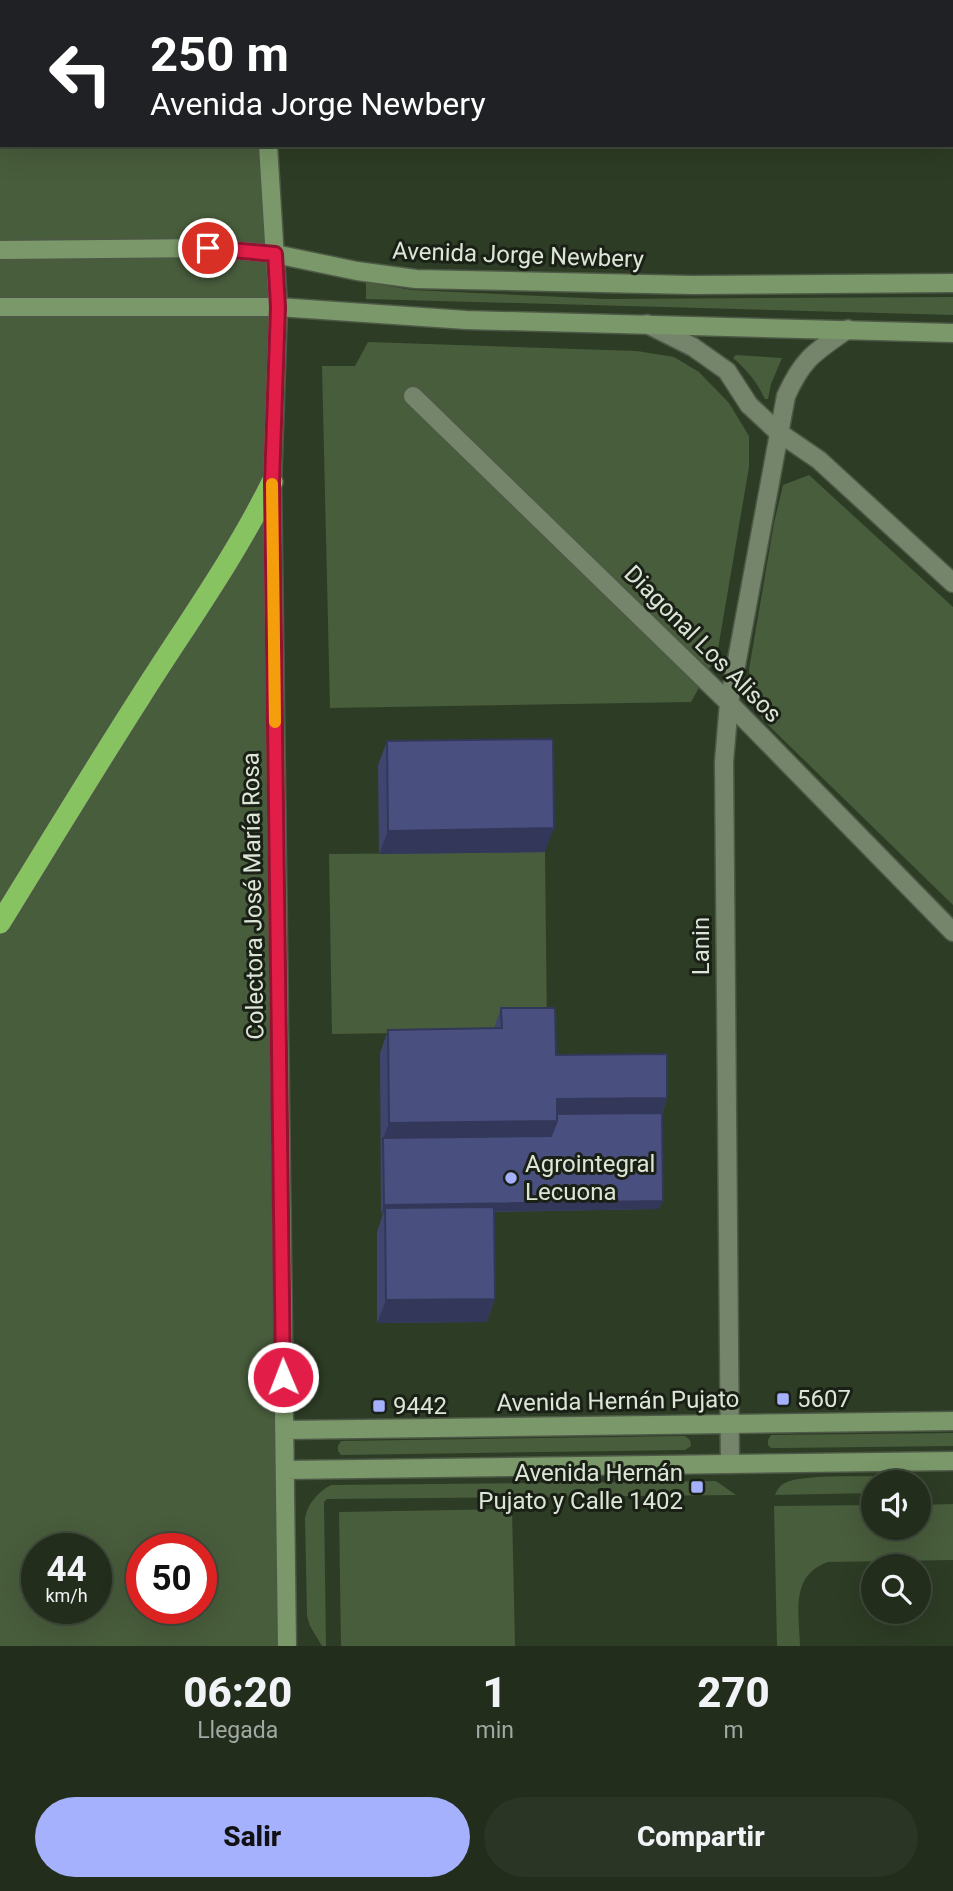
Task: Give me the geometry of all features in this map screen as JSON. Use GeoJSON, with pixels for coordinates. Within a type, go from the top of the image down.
{"type":"FeatureCollection","features":[{"type":"Feature","properties":{"kind":"highway"},"geometry":{"type":"LineString","coordinates":[[0,923],[253,521],[272,482]]}},
{"type":"Feature","properties":{"kind":"main road","name":"Colectora José María Rosa"},"geometry":{"type":"LineString","coordinates":[[268,147],[278,307],[272,482],[287,1646]]}},
{"type":"Feature","properties":{"kind":"main road","name":"Avenida Jorge Newbery"},"geometry":{"type":"LineString","coordinates":[[0,250],[208,248],[275,254],[357,271],[416,279],[693,285],[953,283]]}},
{"type":"Feature","properties":{"kind":"main road"},"geometry":{"type":"LineString","coordinates":[[0,307],[278,307],[466,320],[953,333]]}},
{"type":"Feature","properties":{"kind":"main road","name":"Avenida Hernán Pujato"},"geometry":{"type":"LineString","coordinates":[[284,1430],[953,1421]]}},
{"type":"Feature","properties":{"kind":"main road"},"geometry":{"type":"LineString","coordinates":[[285,1470],[953,1461]]}},
{"type":"Feature","properties":{"kind":"street"},"geometry":{"type":"LineString","coordinates":[[647,324],[693,347],[727,371],[749,405],[778,432],[820,460],[953,583]]}},
{"type":"Feature","properties":{"kind":"street","name":"Lanin"},"geometry":{"type":"LineString","coordinates":[[730,1464],[724,775],[729,703],[786,396],[796,373],[811,355],[848,329]]}},
{"type":"Feature","properties":{"kind":"street","name":"Diagonal Los Alisos"},"geometry":{"type":"LineString","coordinates":[[413,396],[729,703],[953,932]]}},
{"type":"Feature","properties":{"kind":"green space"},"geometry":{"type":"Polygon","coordinates":[[[0,147],[268,147],[287,1646],[0,1646],[0,147]]]}},
{"type":"Feature","properties":{"kind":"green space"},"geometry":{"type":"Polygon","coordinates":[[[366,282],[412,290],[606,299],[953,297],[953,315],[366,299],[366,282]]]}},
{"type":"Feature","properties":{"kind":"green space"},"geometry":{"type":"Polygon","coordinates":[[[368,342],[637,351],[674,357],[699,372],[729,403],[749,436],[749,467],[717,655],[691,702],[330,708],[322,366],[355,366],[368,342]]]}},
{"type":"Feature","properties":{"kind":"green space"},"geometry":{"type":"Polygon","coordinates":[[[736,355],[782,358],[768,399],[765,399],[759,387],[733,358],[736,355]]]}},
{"type":"Feature","properties":{"kind":"green space"},"geometry":{"type":"Polygon","coordinates":[[[809,475],[953,607],[953,905],[762,719],[752,694],[749,669],[783,485],[809,475]]]}},
{"type":"Feature","properties":{"kind":"green space"},"geometry":{"type":"Polygon","coordinates":[[[545,852],[547,1031],[332,1034],[329,854],[545,852]]]}},
{"type":"Feature","properties":{"kind":"green space"},"geometry":{"type":"Polygon","coordinates":[[[953,1433],[953,1446],[771,1448],[768,1445],[771,1435],[953,1433]]]}},
{"type":"Feature","properties":{"kind":"green space"},"geometry":{"type":"Polygon","coordinates":[[[685,1436],[690,1440],[691,1446],[685,1450],[341,1455],[338,1451],[341,1441],[685,1436]]]}},
{"type":"Feature","properties":{"kind":"green space"},"geometry":{"type":"Polygon","coordinates":[[[861,1476],[861,1493],[775,1495],[782,1485],[793,1480],[861,1476]]]}},
{"type":"Feature","properties":{"kind":"green space"},"geometry":{"type":"Polygon","coordinates":[[[716,1481],[736,1495],[327,1499],[324,1502],[326,1646],[322,1646],[310,1626],[307,1616],[305,1518],[314,1498],[331,1485],[716,1481]]]}},
{"type":"Feature","properties":{"kind":"green space"},"geometry":{"type":"Polygon","coordinates":[[[953,1504],[953,1560],[931,1560],[931,1554],[861,1554],[861,1561],[828,1562],[807,1576],[802,1586],[798,1608],[800,1646],[777,1646],[774,1506],[861,1505],[861,1540],[931,1540],[931,1505],[953,1504]]]}},
{"type":"Feature","properties":{"kind":"green space"},"geometry":{"type":"Polygon","coordinates":[[[512,1509],[515,1646],[341,1646],[339,1512],[512,1509]]]}},
{"type":"Feature","properties":{"kind":"building"},"geometry":{"type":"Polygon","coordinates":[[[553,739],[554,828],[388,831],[387,741],[553,739]]]}},
{"type":"Feature","properties":{"kind":"building"},"geometry":{"type":"Polygon","coordinates":[[[501,1008],[555,1008],[556,1055],[667,1054],[667,1098],[557,1099],[557,1121],[389,1123],[388,1030],[502,1028],[501,1008]]]}},
{"type":"Feature","properties":{"kind":"building"},"geometry":{"type":"Polygon","coordinates":[[[662,1113],[663,1201],[384,1205],[383,1138],[551,1136],[557,1114],[662,1113]]]}},
{"type":"Feature","properties":{"kind":"building"},"geometry":{"type":"Polygon","coordinates":[[[494,1207],[495,1299],[386,1300],[385,1208],[494,1207]]]}},
{"type":"Feature","properties":{"kind":"slow traffic"},"geometry":{"type":"LineString","coordinates":[[272,484],[275,722]]}},
{"type":"Feature","properties":{"kind":"place","name":"Agrointegral Lecuona"},"geometry":{"type":"Point","coordinates":[511,1178]}},
{"type":"Feature","properties":{"kind":"place","name":"5607"},"geometry":{"type":"Point","coordinates":[783,1399]}},
{"type":"Feature","properties":{"kind":"place","name":"9442"},"geometry":{"type":"Point","coordinates":[379,1406]}},
{"type":"Feature","properties":{"kind":"place","name":"Avenida Hernán Pujato y Calle 1402"},"geometry":{"type":"Point","coordinates":[697,1487]}},
{"type":"Feature","properties":{"kind":"route"},"geometry":{"type":"LineString","coordinates":[[208,248],[275,254],[278,307],[272,482],[283,1377]]}}]}
